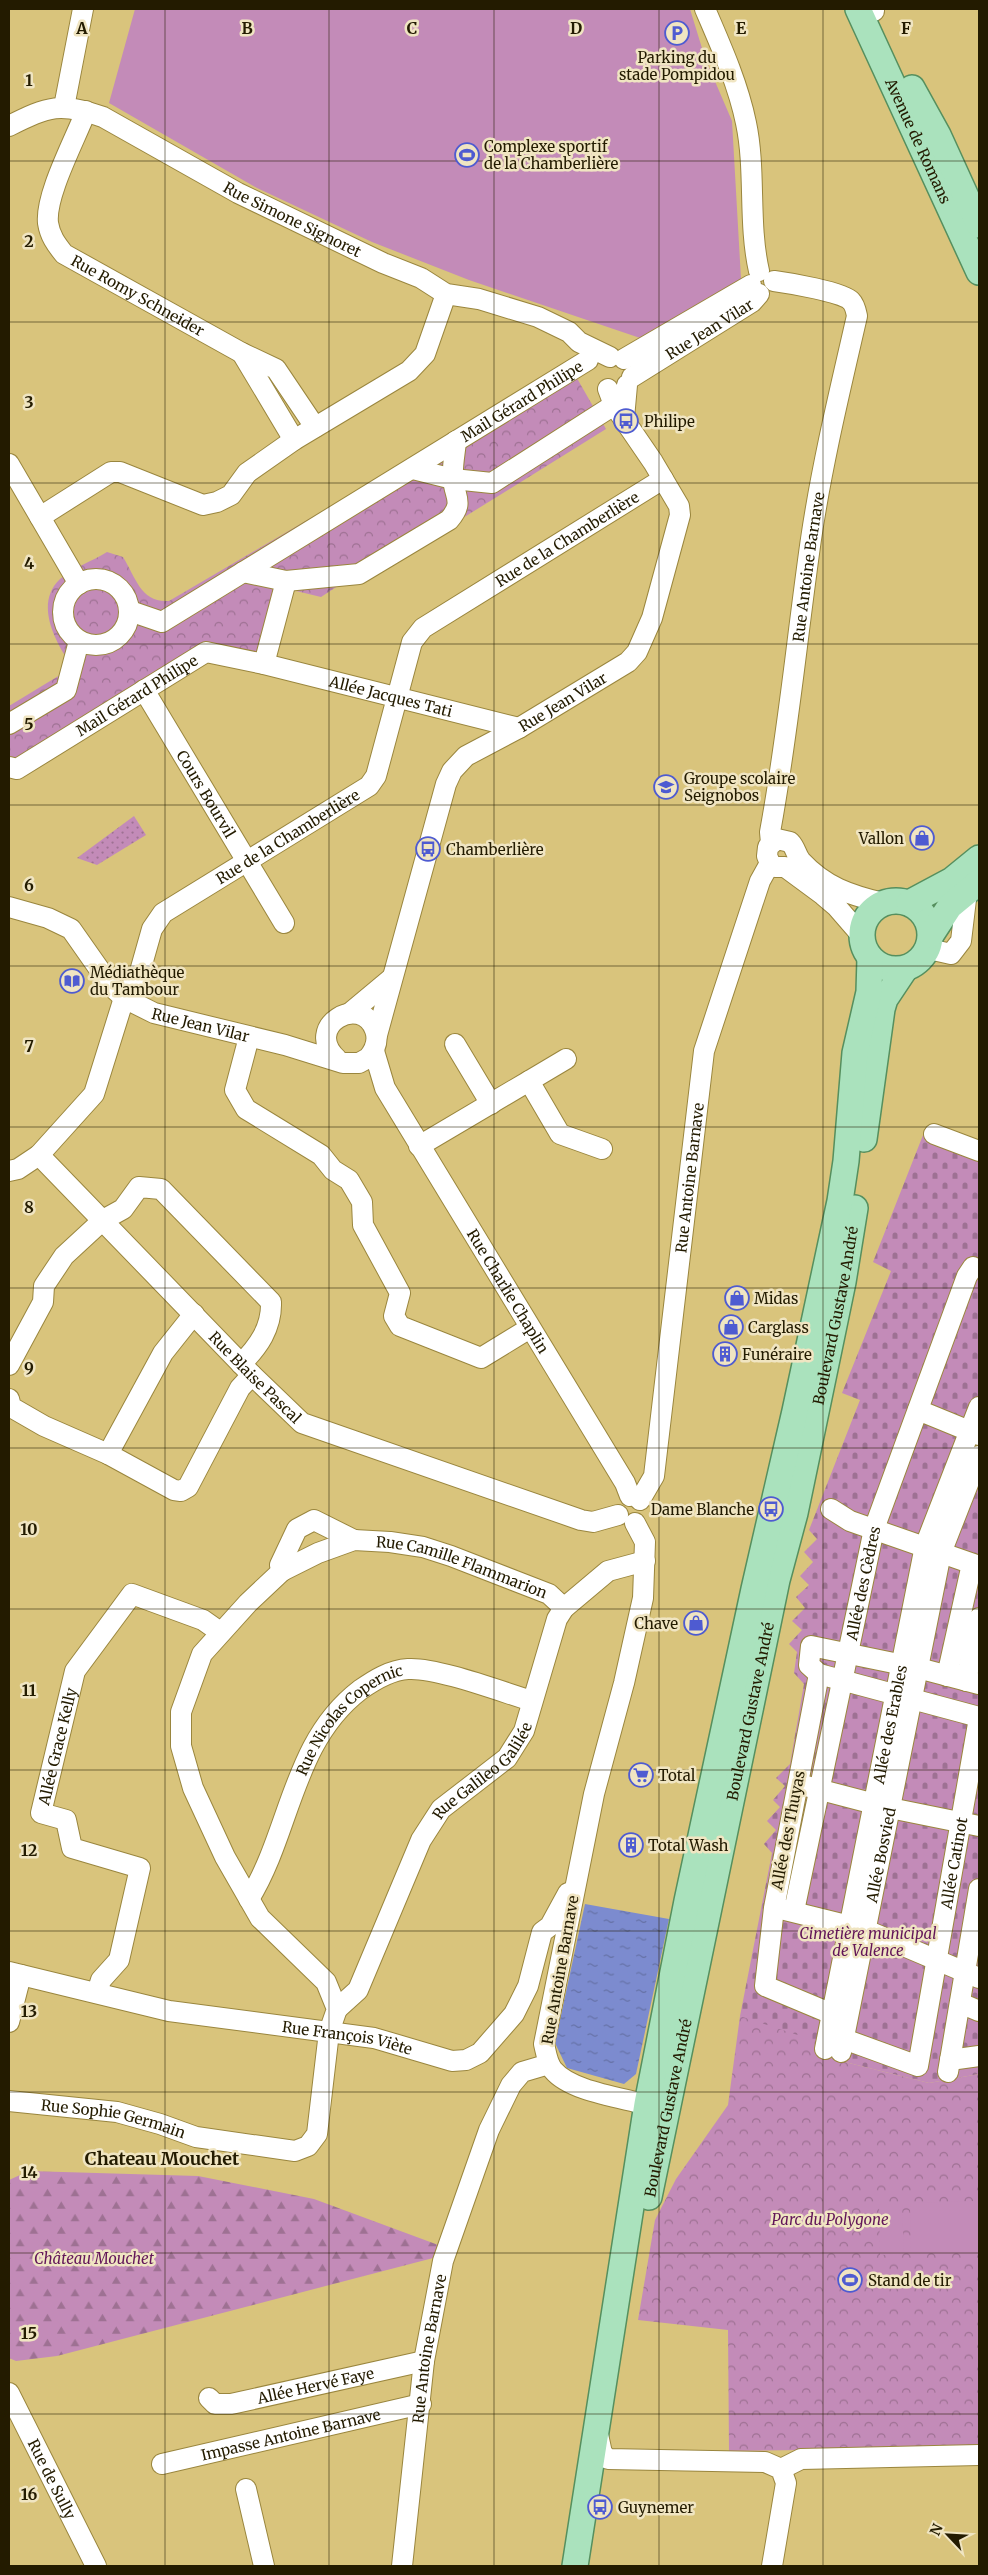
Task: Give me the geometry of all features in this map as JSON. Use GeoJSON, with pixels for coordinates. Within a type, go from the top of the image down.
{"type":"FeatureCollection","features":[{"type":"Feature","properties":{"kind":"main road","name":"Avenue de Romans"},"geometry":{"type":"LineString","coordinates":[[870,9],[884,64],[979,272]]}},
{"type":"Feature","properties":{"kind":"main road","name":"Avenue de Romans"},"geometry":{"type":"LineString","coordinates":[[870,9],[938,135],[979,225]]}},
{"type":"Feature","properties":{"kind":"main road"},"geometry":{"type":"LineString","coordinates":[[909,903],[952,880],[979,858]]}},
{"type":"Feature","properties":{"kind":"main road","name":"Boulevard Gustave André"},"geometry":{"type":"LineString","coordinates":[[575,2566],[597,2426],[654,2171],[773,1600],[795,1513],[843,1282],[878,1052],[882,1009],[885,999],[905,969],[915,965],[950,906],[973,886]]}},
{"type":"Feature","properties":{"kind":"main road"},"geometry":{"type":"LineString","coordinates":[[883,904],[891,901],[909,903],[921,910],[928,922],[930,942]]}},
{"type":"Feature","properties":{"kind":"main road","name":"Boulevard Gustave André"},"geometry":{"type":"LineString","coordinates":[[590,2566],[608,2460],[619,2321],[650,2106],[687,1901],[754,1589],[796,1411],[840,1202],[846,1161],[855,1053],[870,992],[866,947],[867,916],[883,904]]}},
{"type":"Feature","properties":{"kind":"main road"},"geometry":{"type":"LineString","coordinates":[[866,947],[886,968],[905,969]]}},
{"type":"Feature","properties":{"kind":"street"},"geometry":{"type":"LineString","coordinates":[[64,107],[83,9]]}},
{"type":"Feature","properties":{"kind":"street"},"geometry":{"type":"LineString","coordinates":[[705,9],[727,62],[746,125],[755,250],[761,283]]}},
{"type":"Feature","properties":{"kind":"street"},"geometry":{"type":"LineString","coordinates":[[848,9],[884,64]]}},
{"type":"Feature","properties":{"kind":"street","name":"Rue Simone Signoret"},"geometry":{"type":"LineString","coordinates":[[9,126],[42,109],[64,107],[86,112],[120,125],[238,193],[421,278],[446,294],[479,298],[538,317],[569,332],[610,377]]}},
{"type":"Feature","properties":{"kind":"street","name":"Rue Romy Schneider"},"geometry":{"type":"LineString","coordinates":[[86,112],[48,205],[48,224],[53,240],[64,254],[242,353],[276,369],[315,427]]}},
{"type":"Feature","properties":{"kind":"street","name":"Rue Antoine Barnave"},"geometry":{"type":"LineString","coordinates":[[402,2566],[421,2404],[424,2361],[430,2321],[443,2261],[489,2130],[511,2085],[522,2072],[550,2064],[544,2044],[594,1794],[624,1684],[643,1598],[645,1542],[618,1504],[623,1499],[635,1498],[654,1476],[704,1051],[763,874],[781,854],[776,806],[811,538],[834,410],[857,316],[852,302],[847,297],[808,287],[761,283]]}},
{"type":"Feature","properties":{"kind":"street","name":"Rue Jean Vilar"},"geometry":{"type":"LineString","coordinates":[[375,1043],[448,778],[466,756],[519,728],[616,671],[637,652],[652,618],[680,515],[679,506],[610,377],[752,302],[761,283]]}},
{"type":"Feature","properties":{"kind":"street"},"geometry":{"type":"LineString","coordinates":[[40,517],[111,472],[120,472],[203,505],[217,502],[231,495],[248,473],[294,440],[409,371],[425,354],[446,294]]}},
{"type":"Feature","properties":{"kind":"street"},"geometry":{"type":"LineString","coordinates":[[242,353],[294,440]]}},
{"type":"Feature","properties":{"kind":"street"},"geometry":{"type":"LineString","coordinates":[[413,469],[453,479],[492,483],[610,377]]}},
{"type":"Feature","properties":{"kind":"street","name":"Mail Gérard Philipe"},"geometry":{"type":"LineString","coordinates":[[130,611],[162,622],[456,441],[610,377]]}},
{"type":"Feature","properties":{"kind":"street","name":"Mail Gérard Philipe"},"geometry":{"type":"LineString","coordinates":[[243,572],[286,581],[359,574],[449,520],[457,511],[458,502],[453,479],[456,441]]}},
{"type":"Feature","properties":{"kind":"street"},"geometry":{"type":"LineString","coordinates":[[9,464],[79,584]]}},
{"type":"Feature","properties":{"kind":"street","name":"Rue de la Chamberlière"},"geometry":{"type":"LineString","coordinates":[[9,1171],[18,1169],[39,1155],[94,1094],[124,998],[139,975],[152,929],[163,912],[369,786],[376,776],[412,642],[423,628],[663,479]]}},
{"type":"Feature","properties":{"kind":"street"},"geometry":{"type":"LineString","coordinates":[[98,579],[116,585],[123,592],[130,611],[124,630],[109,643],[89,645],[80,641],[68,628],[63,612],[65,601],[70,591],[79,584],[98,579]]}},
{"type":"Feature","properties":{"kind":"street"},"geometry":{"type":"LineString","coordinates":[[264,664],[286,581]]}},
{"type":"Feature","properties":{"kind":"street"},"geometry":{"type":"LineString","coordinates":[[9,724],[66,690],[80,641]]}},
{"type":"Feature","properties":{"kind":"street","name":"Mail Gérard Philipe"},"geometry":{"type":"LineString","coordinates":[[9,767],[17,769],[206,652],[264,664]]}},
{"type":"Feature","properties":{"kind":"street","name":"Allée Jacques Tati"},"geometry":{"type":"LineString","coordinates":[[264,664],[519,728]]}},
{"type":"Feature","properties":{"kind":"street","name":"Cours Bourvil"},"geometry":{"type":"LineString","coordinates":[[144,690],[246,862],[284,922]]}},
{"type":"Feature","properties":{"kind":"street"},"geometry":{"type":"LineString","coordinates":[[781,854],[842,892],[883,904]]}},
{"type":"Feature","properties":{"kind":"street"},"geometry":{"type":"LineString","coordinates":[[781,854],[836,906],[866,947]]}},
{"type":"Feature","properties":{"kind":"street","name":"Rue Jean Vilar"},"geometry":{"type":"LineString","coordinates":[[9,907],[48,918],[71,929],[99,971],[124,998],[154,1013],[284,1045],[343,1062]]}},
{"type":"Feature","properties":{"kind":"street"},"geometry":{"type":"LineString","coordinates":[[284,1045],[298,1041],[330,1026],[340,1016],[350,1013],[392,978]]}},
{"type":"Feature","properties":{"kind":"street"},"geometry":{"type":"LineString","coordinates":[[330,1026],[327,1033],[328,1048],[343,1062],[359,1063],[375,1043],[370,1021],[365,1017],[350,1013]]}},
{"type":"Feature","properties":{"kind":"street"},"geometry":{"type":"LineString","coordinates":[[249,1037],[235,1090],[246,1109],[321,1155],[333,1170],[349,1180],[362,1202],[363,1224],[400,1293],[394,1316],[400,1326],[481,1358],[530,1328]]}},
{"type":"Feature","properties":{"kind":"street","name":"Rue Charlie Chaplin"},"geometry":{"type":"LineString","coordinates":[[375,1043],[385,1088],[635,1498]]}},
{"type":"Feature","properties":{"kind":"street"},"geometry":{"type":"LineString","coordinates":[[455,1044],[491,1104]]}},
{"type":"Feature","properties":{"kind":"street"},"geometry":{"type":"LineString","coordinates":[[419,1146],[566,1059]]}},
{"type":"Feature","properties":{"kind":"street","name":"Rue Charlie Chaplin"},"geometry":{"type":"LineString","coordinates":[[343,1062],[385,1088]]}},
{"type":"Feature","properties":{"kind":"street"},"geometry":{"type":"LineString","coordinates":[[529,1081],[560,1134],[602,1149]]}},
{"type":"Feature","properties":{"kind":"street"},"geometry":{"type":"LineString","coordinates":[[934,1134],[979,1151]]}},
{"type":"Feature","properties":{"kind":"street","name":"Rue Blaise Pascal"},"geometry":{"type":"LineString","coordinates":[[39,1155],[246,1369],[302,1423],[581,1520],[593,1522],[627,1519]]}},
{"type":"Feature","properties":{"kind":"street"},"geometry":{"type":"LineString","coordinates":[[9,1364],[44,1302],[44,1286],[64,1256],[103,1220],[123,1208],[139,1187],[161,1189],[271,1302],[271,1311],[259,1345],[246,1369],[240,1388],[188,1487],[181,1492],[108,1454],[44,1426],[11,1407],[9,1399]]}},
{"type":"Feature","properties":{"kind":"street","name":"Allée des Cèdres"},"geometry":{"type":"LineString","coordinates":[[794,1912],[874,1529],[967,1276],[972,1267]]}},
{"type":"Feature","properties":{"kind":"street"},"geometry":{"type":"LineString","coordinates":[[108,1454],[163,1353],[194,1314]]}},
{"type":"Feature","properties":{"kind":"street"},"geometry":{"type":"LineString","coordinates":[[910,1666],[933,1549],[974,1433],[979,1407]]}},
{"type":"Feature","properties":{"kind":"street"},"geometry":{"type":"LineString","coordinates":[[918,1410],[974,1433]]}},
{"type":"Feature","properties":{"kind":"street"},"geometry":{"type":"LineString","coordinates":[[933,1549],[979,1456]]}},
{"type":"Feature","properties":{"kind":"street"},"geometry":{"type":"LineString","coordinates":[[831,1509],[850,1520],[976,1565],[964,1680]]}},
{"type":"Feature","properties":{"kind":"street","name":"Rue Camille Flammarion"},"geometry":{"type":"LineString","coordinates":[[282,1571],[280,1565],[298,1529],[314,1520],[354,1540]]}},
{"type":"Feature","properties":{"kind":"street","name":"Rue Camille Flammarion"},"geometry":{"type":"LineString","coordinates":[[338,2010],[326,1982],[260,1918],[225,1857],[193,1788],[181,1746],[181,1712],[202,1654],[220,1632],[282,1571],[318,1553],[354,1540],[390,1542],[422,1547],[451,1556],[549,1594],[564,1608]]}},
{"type":"Feature","properties":{"kind":"street","name":"Rue Galileo Galilée"},"geometry":{"type":"LineString","coordinates":[[338,2010],[358,1990],[421,1840],[441,1809],[507,1758],[516,1746],[524,1731],[552,1633],[564,1608],[608,1571],[645,1561]]}},
{"type":"Feature","properties":{"kind":"street","name":"Allée Grace Kelly"},"geometry":{"type":"LineString","coordinates":[[97,1993],[101,1980],[119,1960],[140,1868],[72,1848],[66,1820],[41,1813],[75,1671],[132,1594],[203,1620],[220,1632]]}},
{"type":"Feature","properties":{"kind":"street"},"geometry":{"type":"LineString","coordinates":[[964,1680],[979,1618]]}},
{"type":"Feature","properties":{"kind":"street"},"geometry":{"type":"LineString","coordinates":[[964,1680],[910,1666],[811,1646],[809,1665],[819,1674],[979,1718]]}},
{"type":"Feature","properties":{"kind":"street","name":"Allée des Erables"},"geometry":{"type":"LineString","coordinates":[[837,2047],[832,2014],[858,1928],[910,1666]]}},
{"type":"Feature","properties":{"kind":"street","name":"Rue Nicolas Copernic"},"geometry":{"type":"LineString","coordinates":[[249,1898],[263,1877],[301,1770],[315,1743],[331,1719],[353,1696],[370,1682],[392,1672],[409,1669],[430,1671],[532,1700]]}},
{"type":"Feature","properties":{"kind":"street","name":"Allée des Thuyas"},"geometry":{"type":"LineString","coordinates":[[819,1674],[796,1784],[774,1908],[765,1986],[832,2014]]}},
{"type":"Feature","properties":{"kind":"street","name":"Allée Catinot"},"geometry":{"type":"LineString","coordinates":[[837,2047],[918,2066],[938,1960],[970,1824],[979,1718]]}},
{"type":"Feature","properties":{"kind":"street"},"geometry":{"type":"LineString","coordinates":[[796,1784],[819,1788],[882,1806],[970,1824]]}},
{"type":"Feature","properties":{"kind":"street","name":"Rue François Viète"},"geometry":{"type":"LineString","coordinates":[[15,1974],[170,2011],[392,2042],[452,2061],[466,2060],[480,2053],[514,2014],[528,1986],[542,1932],[550,1926],[578,1875]]}},
{"type":"Feature","properties":{"kind":"street"},"geometry":{"type":"LineString","coordinates":[[979,1889],[972,1975],[960,2003],[949,2066],[979,2056]]}},
{"type":"Feature","properties":{"kind":"street"},"geometry":{"type":"LineString","coordinates":[[774,1908],[858,1928],[972,1975]]}},
{"type":"Feature","properties":{"kind":"street"},"geometry":{"type":"LineString","coordinates":[[837,2047],[858,1928]]}},
{"type":"Feature","properties":{"kind":"street"},"geometry":{"type":"LineString","coordinates":[[9,2022],[15,1974]]}},
{"type":"Feature","properties":{"kind":"street"},"geometry":{"type":"LineString","coordinates":[[960,2003],[979,2011]]}},
{"type":"Feature","properties":{"kind":"street"},"geometry":{"type":"LineString","coordinates":[[329,2032],[338,2010]]}},
{"type":"Feature","properties":{"kind":"street","name":"Rue Sophie Germain"},"geometry":{"type":"LineString","coordinates":[[9,2101],[117,2112],[160,2124],[196,2138],[295,2151],[308,2146],[317,2134],[329,2032]]}},
{"type":"Feature","properties":{"kind":"street"},"geometry":{"type":"LineString","coordinates":[[550,2064],[561,2078],[574,2084],[661,2110],[662,2118],[654,2171]]}},
{"type":"Feature","properties":{"kind":"street","name":"Allée Hervé Faye"},"geometry":{"type":"LineString","coordinates":[[209,2398],[215,2404],[232,2404],[424,2361]]}},
{"type":"Feature","properties":{"kind":"street","name":"Rue de Sully"},"geometry":{"type":"LineString","coordinates":[[11,2401],[96,2566]]}},
{"type":"Feature","properties":{"kind":"street","name":"Impasse Antoine Barnave"},"geometry":{"type":"LineString","coordinates":[[162,2464],[421,2404]]}},
{"type":"Feature","properties":{"kind":"street"},"geometry":{"type":"LineString","coordinates":[[597,2426],[602,2453],[608,2460],[766,2462],[781,2469],[786,2483],[772,2566]]}},
{"type":"Feature","properties":{"kind":"street"},"geometry":{"type":"LineString","coordinates":[[781,2469],[802,2459],[979,2455]]}},
{"type":"Feature","properties":{"kind":"street"},"geometry":{"type":"LineString","coordinates":[[246,2488],[264,2566]]}},
{"type":"Feature","properties":{"kind":"green space","name":"Complexe sportif de la Chamberlière"},"geometry":{"type":"Polygon","coordinates":[[[135,9],[690,9],[705,58],[732,121],[741,279],[643,339],[469,280],[372,242],[257,188],[109,103],[135,9]]]}},
{"type":"Feature","properties":{"kind":"green space"},"geometry":{"type":"Polygon","coordinates":[[[570,366],[606,429],[355,585],[347,580],[321,597],[292,590],[272,673],[207,658],[25,772],[9,760],[9,706],[60,675],[68,661],[57,642],[49,620],[48,609],[53,588],[65,575],[107,552],[123,557],[140,588],[152,598],[160,601],[169,601],[570,366]]]}},
{"type":"Feature","properties":{"kind":"green space"},"geometry":{"type":"Polygon","coordinates":[[[134,816],[146,835],[97,865],[77,858],[134,816]]]}},
{"type":"Feature","properties":{"kind":"green space","name":"Cimetière municipal de Valence"},"geometry":{"type":"Polygon","coordinates":[[[934,1124],[979,1142],[979,2074],[929,2083],[817,2055],[740,2016],[772,1853],[764,1844],[776,1830],[767,1821],[780,1807],[773,1800],[785,1786],[776,1778],[790,1764],[804,1684],[794,1673],[797,1652],[789,1644],[802,1630],[792,1621],[805,1608],[796,1597],[809,1585],[800,1576],[813,1562],[804,1552],[817,1539],[809,1530],[860,1400],[842,1393],[891,1271],[873,1262],[925,1130],[934,1124]]]}},
{"type":"Feature","properties":{"kind":"green space","name":"Parc du Polygone"},"geometry":{"type":"Polygon","coordinates":[[[740,2016],[819,2042],[817,2055],[929,2083],[979,2074],[979,2448],[729,2451],[728,2330],[638,2320],[655,2220],[676,2179],[728,2105],[740,2016]]]}},
{"type":"Feature","properties":{"kind":"green space","name":"Château Mouchet"},"geometry":{"type":"Polygon","coordinates":[[[29,2171],[198,2176],[314,2199],[441,2246],[437,2257],[57,2356],[16,2361],[9,2358],[9,2180],[29,2171]]]}},
{"type":"Feature","properties":{"kind":"green space"},"geometry":{"type":"Polygon","coordinates":[[[979,2201],[979,2252],[911,2253],[910,2203],[979,2201]]]}},
{"type":"Feature","properties":{"kind":"green space"},"geometry":{"type":"Polygon","coordinates":[[[879,2204],[902,2204],[904,2254],[880,2255],[879,2204]]]}},
{"type":"Feature","properties":{"kind":"water"},"geometry":{"type":"Polygon","coordinates":[[[585,1904],[669,1919],[636,2074],[624,2084],[567,2068],[555,2043],[585,1904]]]}},
{"type":"Feature","properties":{"kind":"place","name":"Parking du stade Pompidou"},"geometry":{"type":"Point","coordinates":[677,33]}},
{"type":"Feature","properties":{"kind":"place","name":"Complexe sportif de la Chamberlière"},"geometry":{"type":"Point","coordinates":[467,155]}},
{"type":"Feature","properties":{"kind":"place","name":"Philipe"},"geometry":{"type":"Point","coordinates":[626,421]}},
{"type":"Feature","properties":{"kind":"place","name":"Groupe scolaire Seignobos"},"geometry":{"type":"Point","coordinates":[666,787]}},
{"type":"Feature","properties":{"kind":"place","name":"Vallon"},"geometry":{"type":"Point","coordinates":[922,838]}},
{"type":"Feature","properties":{"kind":"place","name":"Chamberlière"},"geometry":{"type":"Point","coordinates":[428,849]}},
{"type":"Feature","properties":{"kind":"place","name":"Médiathèque du Tambour"},"geometry":{"type":"Point","coordinates":[72,981]}},
{"type":"Feature","properties":{"kind":"place","name":"Midas"},"geometry":{"type":"Point","coordinates":[737,1298]}},
{"type":"Feature","properties":{"kind":"place","name":"Carglass"},"geometry":{"type":"Point","coordinates":[731,1327]}},
{"type":"Feature","properties":{"kind":"place","name":"Funéraire"},"geometry":{"type":"Point","coordinates":[725,1354]}},
{"type":"Feature","properties":{"kind":"place","name":"Dame Blanche"},"geometry":{"type":"Point","coordinates":[771,1509]}},
{"type":"Feature","properties":{"kind":"place","name":"Chave"},"geometry":{"type":"Point","coordinates":[696,1623]}},
{"type":"Feature","properties":{"kind":"place","name":"Total"},"geometry":{"type":"Point","coordinates":[641,1775]}},
{"type":"Feature","properties":{"kind":"place","name":"Total Wash"},"geometry":{"type":"Point","coordinates":[631,1845]}},
{"type":"Feature","properties":{"kind":"place","name":"Stand de tir"},"geometry":{"type":"Point","coordinates":[850,2280]}},
{"type":"Feature","properties":{"kind":"place","name":"Guynemer"},"geometry":{"type":"Point","coordinates":[600,2507]}},
{"type":"Feature","properties":{"kind":"district","name":"Chateau Mouchet"},"geometry":{"type":"Point","coordinates":[162,2158]}}]}
